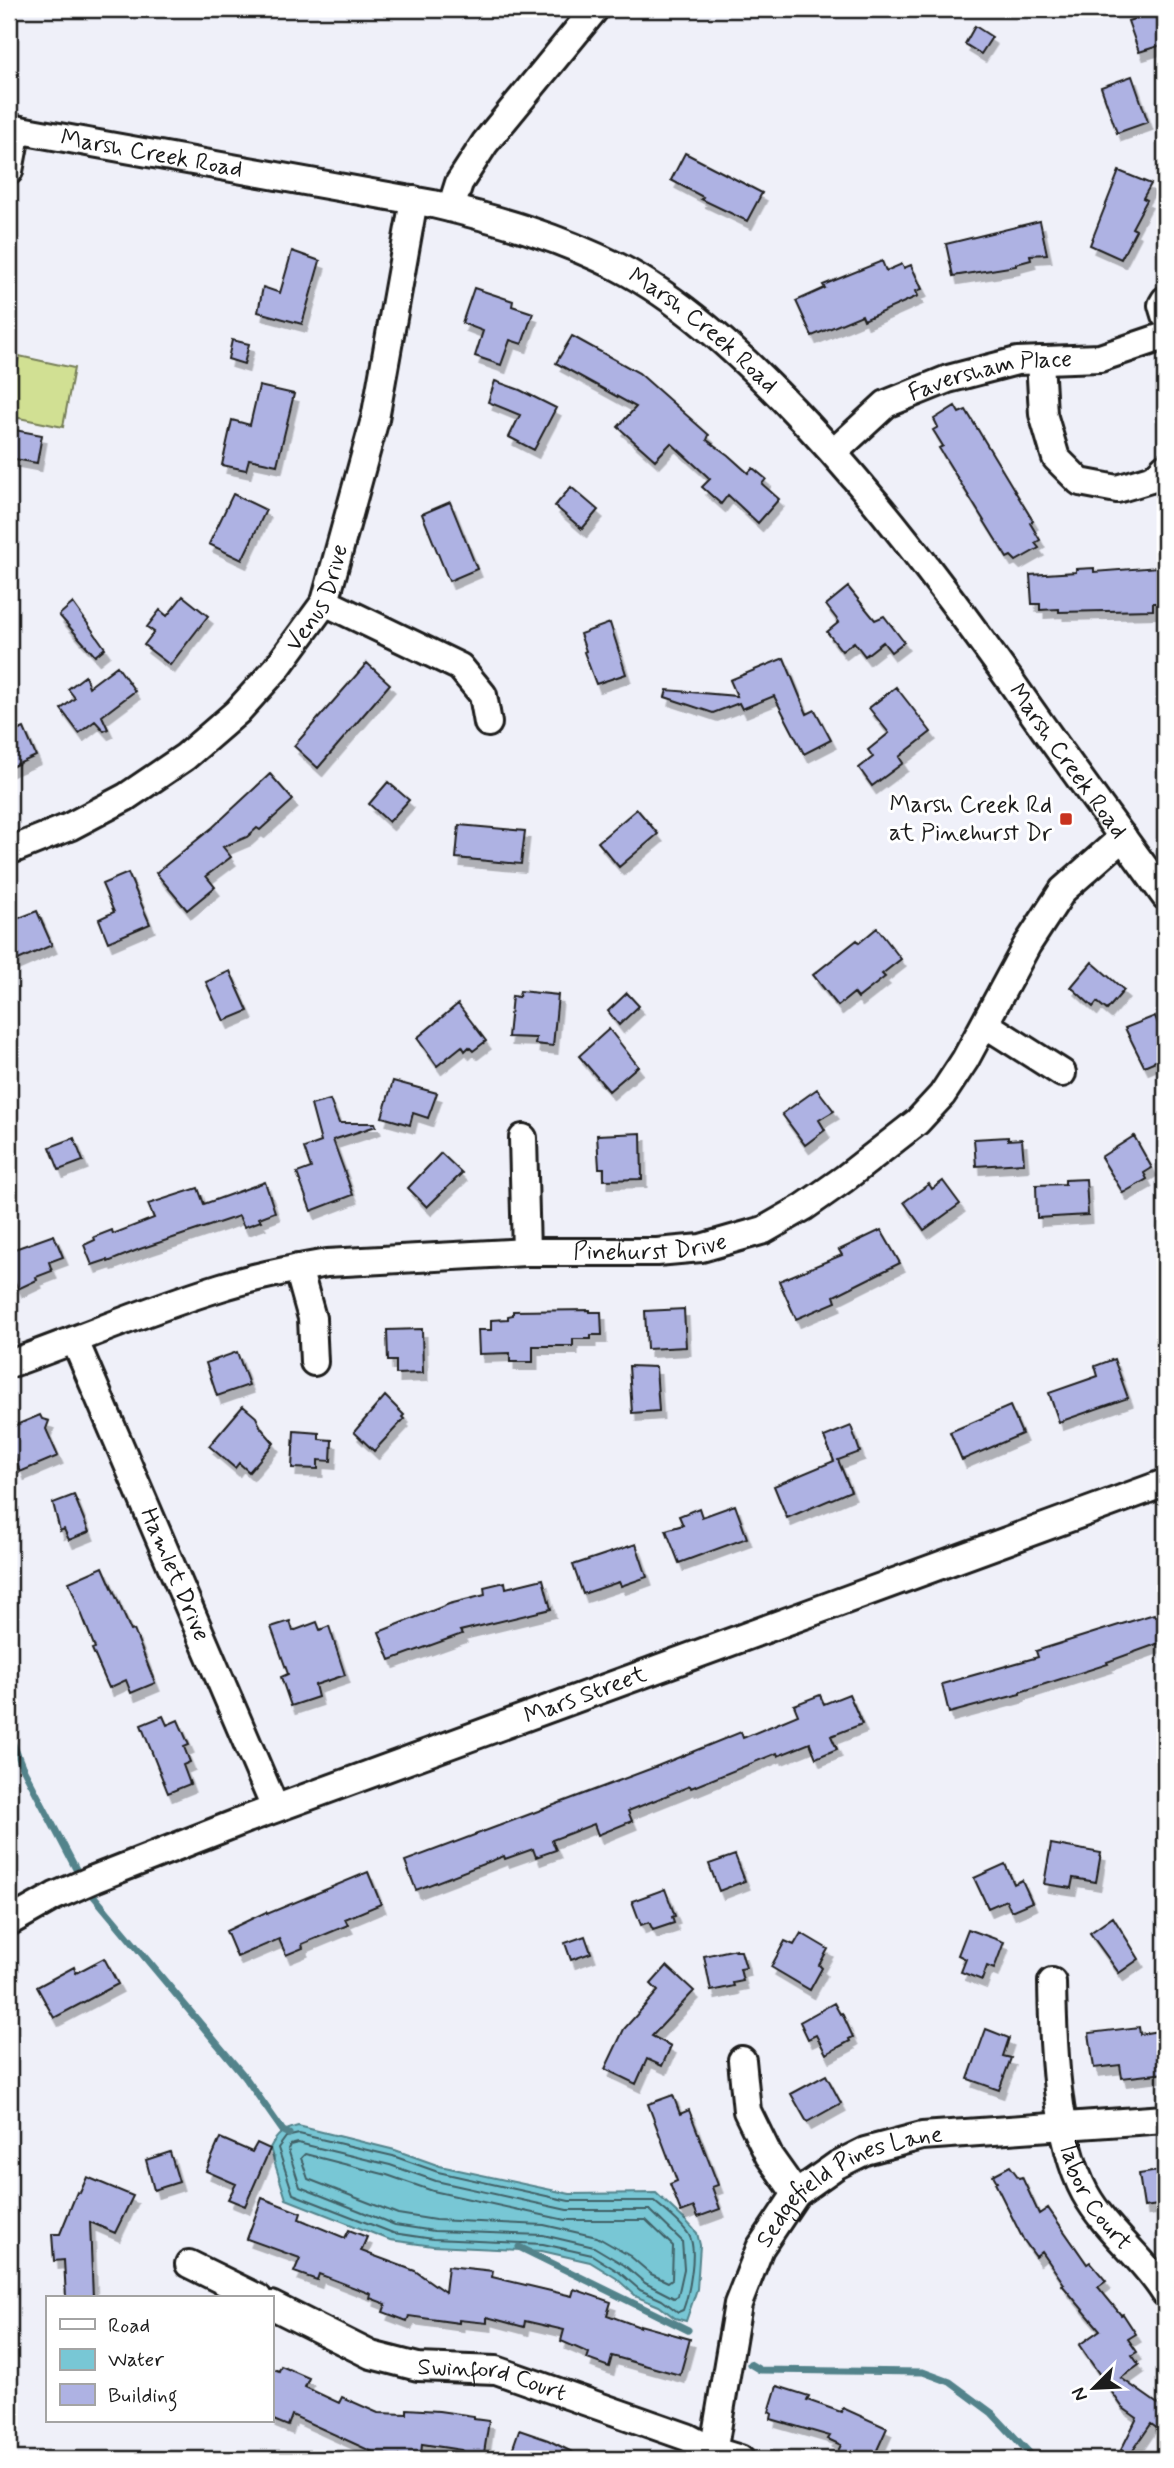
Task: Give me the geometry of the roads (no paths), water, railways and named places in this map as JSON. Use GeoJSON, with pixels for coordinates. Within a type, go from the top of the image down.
{"type":"FeatureCollection","features":[{"type":"Feature","properties":{"kind":"street"},"geometry":{"type":"LineString","coordinates":[[451,208],[459,183],[485,144],[595,9]]}},
{"type":"Feature","properties":{"kind":"street"},"geometry":{"type":"LineString","coordinates":[[9,171],[13,129]]}},
{"type":"Feature","properties":{"kind":"street","name":"Marsh Creek Road"},"geometry":{"type":"LineString","coordinates":[[13,129],[414,200],[496,218],[554,237],[619,267],[687,312],[729,346],[834,452],[949,594],[1165,896]]}},
{"type":"Feature","properties":{"kind":"street","name":"Venus Drive"},"geometry":{"type":"LineString","coordinates":[[9,851],[69,827],[126,797],[185,757],[237,712],[276,669],[325,602],[375,419],[414,200]]}},
{"type":"Feature","properties":{"kind":"street","name":"Faversham Place"},"geometry":{"type":"LineString","coordinates":[[834,452],[886,404],[947,379],[1017,360],[1100,358],[1165,334],[1162,305],[1165,300]]}},
{"type":"Feature","properties":{"kind":"street"},"geometry":{"type":"LineString","coordinates":[[1040,360],[1043,414],[1056,458],[1080,482],[1117,489],[1154,478],[1165,467]]}},
{"type":"Feature","properties":{"kind":"street"},"geometry":{"type":"LineString","coordinates":[[325,602],[460,667],[483,695],[488,723]]}},
{"type":"Feature","properties":{"kind":"street","name":"Pinehurst Drive"},"geometry":{"type":"LineString","coordinates":[[9,1364],[223,1286],[298,1268],[327,1263],[526,1252],[657,1252],[690,1249],[764,1230],[804,1207],[844,1179],[917,1122],[942,1095],[985,1024],[1027,945],[1063,890],[1123,837]]}},
{"type":"Feature","properties":{"kind":"street"},"geometry":{"type":"LineString","coordinates":[[985,1024],[1062,1073]]}},
{"type":"Feature","properties":{"kind":"street"},"geometry":{"type":"LineString","coordinates":[[523,1138],[526,1252]]}},
{"type":"Feature","properties":{"kind":"street"},"geometry":{"type":"LineString","coordinates":[[298,1268],[312,1318],[314,1362]]}},
{"type":"Feature","properties":{"kind":"street","name":"Hamlet Drive"},"geometry":{"type":"LineString","coordinates":[[75,1341],[275,1808]]}},
{"type":"Feature","properties":{"kind":"street","name":"Mars Street"},"geometry":{"type":"LineString","coordinates":[[9,1922],[55,1896],[94,1879],[275,1808],[1165,1483]]}},
{"type":"Feature","properties":{"kind":"street","name":"Tabor Court"},"geometry":{"type":"LineString","coordinates":[[1052,1982],[1053,2053],[1070,2153],[1085,2193],[1122,2243],[1165,2293]]}},
{"type":"Feature","properties":{"kind":"street"},"geometry":{"type":"LineString","coordinates":[[742,2060],[747,2111],[769,2156],[796,2194]]}},
{"type":"Feature","properties":{"kind":"street","name":"Sedgefield Pines Lane"},"geometry":{"type":"LineString","coordinates":[[713,2455],[738,2305],[760,2248],[796,2194],[837,2165],[865,2151],[911,2139],[978,2131],[1165,2119]]}},
{"type":"Feature","properties":{"kind":"street"},"geometry":{"type":"LineString","coordinates":[[190,2264],[254,2296]]}},
{"type":"Feature","properties":{"kind":"street","name":"Swinford Court"},"geometry":{"type":"LineString","coordinates":[[273,2306],[371,2355],[418,2367],[496,2370],[687,2438],[713,2455],[740,2459]]}},
{"type":"Feature","properties":{"kind":"water"},"geometry":{"type":"Polygon","coordinates":[[[298,2126],[395,2150],[440,2166],[570,2194],[656,2193],[697,2233],[700,2245],[697,2289],[686,2321],[675,2318],[659,2306],[637,2297],[616,2278],[590,2262],[542,2251],[433,2246],[390,2240],[286,2199],[270,2148],[281,2133],[298,2126]]]}},
{"type":"Feature","properties":{"kind":"waterway"},"geometry":{"type":"LineString","coordinates":[[9,1734],[22,1766],[77,1871]]}},
{"type":"Feature","properties":{"kind":"waterway"},"geometry":{"type":"LineString","coordinates":[[92,1894],[245,2077],[283,2131],[289,2134]]}},
{"type":"Feature","properties":{"kind":"waterway"},"geometry":{"type":"LineString","coordinates":[[519,2247],[688,2330]]}},
{"type":"Feature","properties":{"kind":"waterway"},"geometry":{"type":"LineString","coordinates":[[750,2364],[760,2370],[923,2372],[950,2382],[992,2413],[1035,2459]]}},
{"type":"Feature","properties":{"kind":"place","name":"Marsh Creek Rd at Pinehurst Dr"},"geometry":{"type":"Point","coordinates":[1066,819]}}]}
